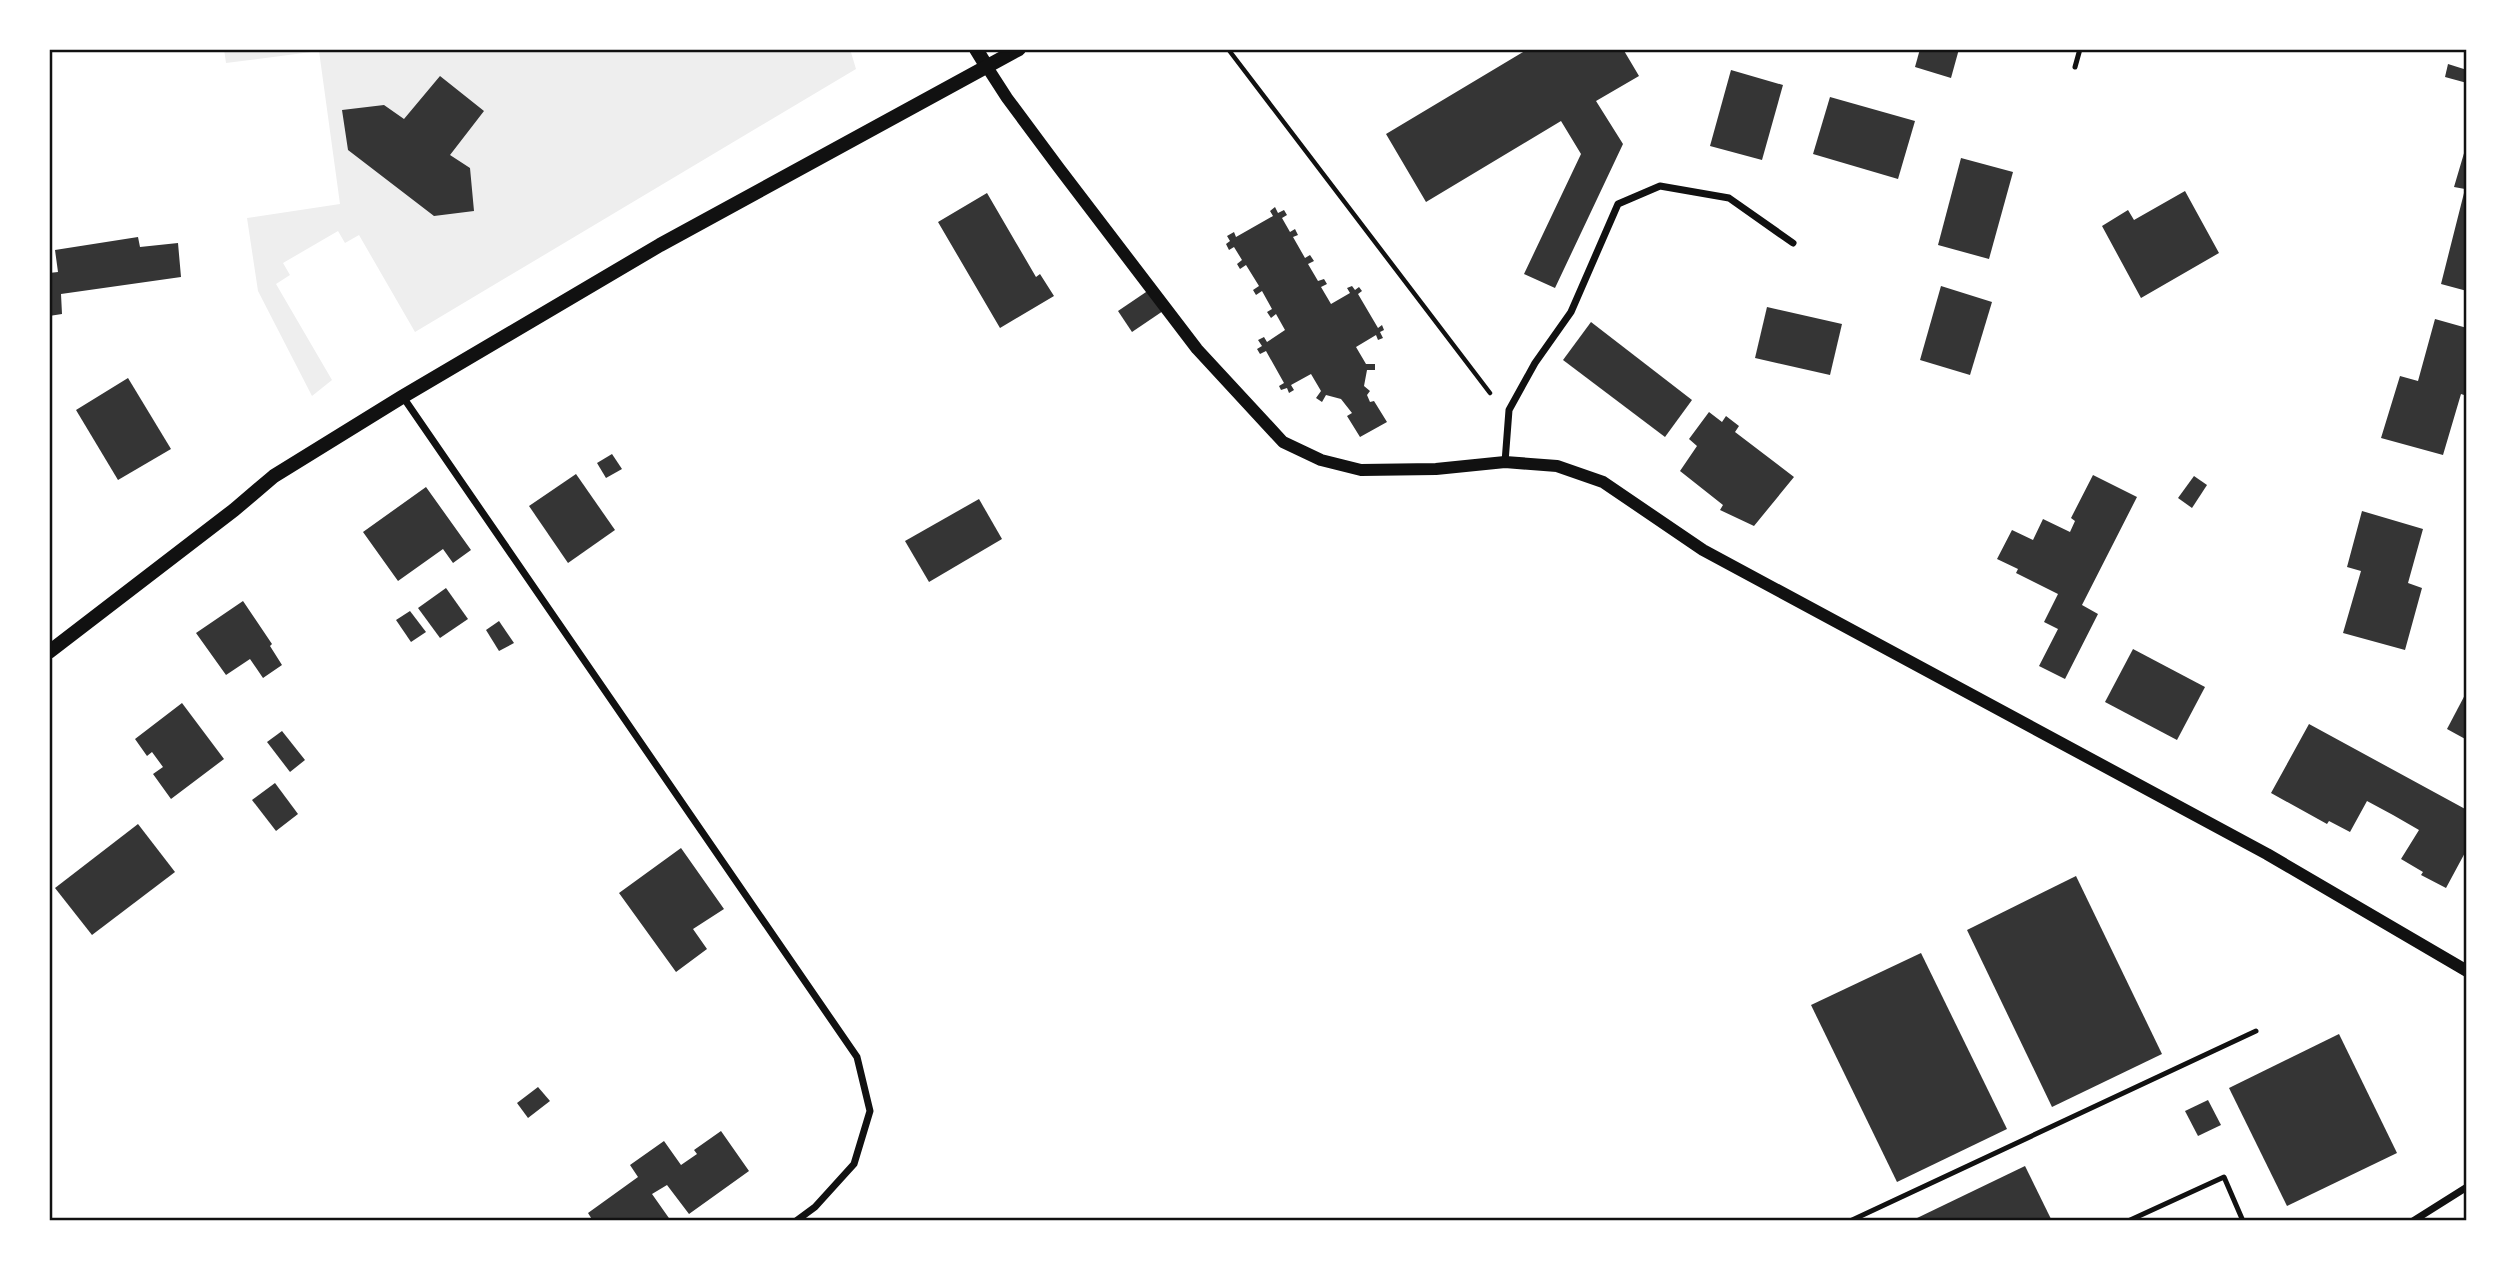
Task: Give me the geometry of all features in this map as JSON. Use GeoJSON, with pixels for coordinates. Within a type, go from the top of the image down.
{"type":"FeatureCollection","features":[{"type":"Feature","properties":{"kind":"main road"},"geometry":{"type":"LineString","coordinates":[[976,49],[987,67]]}},
{"type":"Feature","properties":{"kind":"main road"},"geometry":{"type":"LineString","coordinates":[[49,652],[234,510],[274,476],[660,245],[1019,49]]}},
{"type":"Feature","properties":{"kind":"street"},"geometry":{"type":"LineString","coordinates":[[987,67],[1059,168],[1197,349],[1283,442],[1321,460],[1362,470],[1436,470],[1505,461],[1557,466],[1603,482],[1703,550],[2267,854],[2467,971]]}},
{"type":"Feature","properties":{"kind":"street"},"geometry":{"type":"LineString","coordinates":[[1505,461],[1509,410],[1535,363],[1570,312],[1618,204],[1660,186],[1729,198],[1793,243]]}},
{"type":"Feature","properties":{"kind":"street"},"geometry":{"type":"LineString","coordinates":[[402,397],[857,1057],[870,1111],[854,1164],[815,1207],[796,1221]]}},
{"type":"Feature","properties":{"kind":"street"},"geometry":{"type":"LineString","coordinates":[[2413,1221],[2467,1187]]}},
{"type":"Feature","properties":{"kind":"lane"},"geometry":{"type":"LineString","coordinates":[[2075,67],[2080,49]]}},
{"type":"Feature","properties":{"kind":"lane"},"geometry":{"type":"LineString","coordinates":[[1850,1221],[2256,1031]]}},
{"type":"Feature","properties":{"kind":"lane"},"geometry":{"type":"LineString","coordinates":[[2128,1221],[2224,1178],[2243,1221]]}},
{"type":"Feature","properties":{"kind":"path"},"geometry":{"type":"LineString","coordinates":[[1228,49],[1488,392],[1509,410]]}},
{"type":"Feature","properties":{"kind":"shaded area"},"geometry":{"type":"Polygon","coordinates":[[[224,49],[850,49],[856,69],[415,332],[359,235],[345,243],[338,231],[283,263],[290,275],[276,284],[332,380],[312,396],[258,291],[247,218],[340,204],[319,51],[226,63],[224,49]]]}},
{"type":"Feature","properties":{"kind":"building"},"geometry":{"type":"Polygon","coordinates":[[[1528,49],[1623,49],[1639,76],[1596,101],[1623,144],[1555,288],[1524,274],[1581,154],[1561,121],[1426,202],[1386,134],[1528,49]]]}},
{"type":"Feature","properties":{"kind":"building"},"geometry":{"type":"Polygon","coordinates":[[[1920,49],[1959,49],[1951,78],[1915,67],[1920,49]]]}},
{"type":"Feature","properties":{"kind":"building"},"geometry":{"type":"Polygon","coordinates":[[[2448,64],[2467,70],[2467,83],[2445,77],[2448,64]]]}},
{"type":"Feature","properties":{"kind":"building"},"geometry":{"type":"Polygon","coordinates":[[[1731,70],[1783,85],[1762,160],[1710,146],[1731,70]]]}},
{"type":"Feature","properties":{"kind":"building"},"geometry":{"type":"Polygon","coordinates":[[[440,76],[484,111],[450,155],[470,168],[474,211],[434,216],[348,150],[342,110],[384,105],[404,119],[440,76]]]}},
{"type":"Feature","properties":{"kind":"building"},"geometry":{"type":"Polygon","coordinates":[[[1830,97],[1915,121],[1898,179],[1813,154],[1830,97]]]}},
{"type":"Feature","properties":{"kind":"building"},"geometry":{"type":"Polygon","coordinates":[[[2467,143],[2467,291],[2441,284],[2465,189],[2454,187],[2467,143]]]}},
{"type":"Feature","properties":{"kind":"building"},"geometry":{"type":"Polygon","coordinates":[[[1961,158],[2013,172],[1989,259],[1938,245],[1961,158]]]}},
{"type":"Feature","properties":{"kind":"building"},"geometry":{"type":"Polygon","coordinates":[[[2185,191],[2219,253],[2141,298],[2102,226],[2128,210],[2134,220],[2185,191]]]}},
{"type":"Feature","properties":{"kind":"building"},"geometry":{"type":"Polygon","coordinates":[[[987,193],[1036,277],[1040,274],[1054,296],[1000,328],[938,222],[987,193]]]}},
{"type":"Feature","properties":{"kind":"building"},"geometry":{"type":"Polygon","coordinates":[[[1275,207],[1278,213],[1284,210],[1287,215],[1282,218],[1290,232],[1295,229],[1298,235],[1293,237],[1305,258],[1310,255],[1314,261],[1308,264],[1318,281],[1324,279],[1327,284],[1321,287],[1331,304],[1350,293],[1347,288],[1352,286],[1355,290],[1359,287],[1362,291],[1358,294],[1378,328],[1382,325],[1384,330],[1380,332],[1383,338],[1378,340],[1376,335],[1356,347],[1366,364],[1375,364],[1375,370],[1367,370],[1364,386],[1370,391],[1367,395],[1370,402],[1374,401],[1387,422],[1360,437],[1347,416],[1352,413],[1341,399],[1326,395],[1322,402],[1316,398],[1321,391],[1311,374],[1291,385],[1294,390],[1289,393],[1287,388],[1281,390],[1279,386],[1284,383],[1266,351],[1260,354],[1257,349],[1262,346],[1258,340],[1264,337],[1267,342],[1285,330],[1276,314],[1271,318],[1267,312],[1272,309],[1262,291],[1256,295],[1253,290],[1259,286],[1246,265],[1240,269],[1237,264],[1242,260],[1234,247],[1229,250],[1226,244],[1230,241],[1227,236],[1234,232],[1236,237],[1273,216],[1270,211],[1275,207]]]}},
{"type":"Feature","properties":{"kind":"building"},"geometry":{"type":"Polygon","coordinates":[[[138,237],[140,247],[178,243],[181,277],[61,294],[62,314],[49,316],[49,273],[58,272],[55,250],[138,237]]]}},
{"type":"Feature","properties":{"kind":"building"},"geometry":{"type":"Polygon","coordinates":[[[1941,286],[1992,302],[1970,375],[1920,360],[1941,286]]]}},
{"type":"Feature","properties":{"kind":"building"},"geometry":{"type":"Polygon","coordinates":[[[1149,290],[1163,311],[1132,332],[1118,311],[1149,290]]]}},
{"type":"Feature","properties":{"kind":"building"},"geometry":{"type":"Polygon","coordinates":[[[1767,307],[1842,324],[1830,375],[1755,358],[1767,307]]]}},
{"type":"Feature","properties":{"kind":"building"},"geometry":{"type":"Polygon","coordinates":[[[2435,319],[2467,328],[2467,396],[2461,394],[2443,455],[2381,438],[2400,376],[2418,381],[2435,319]]]}},
{"type":"Feature","properties":{"kind":"building"},"geometry":{"type":"Polygon","coordinates":[[[1591,322],[1692,400],[1665,437],[1563,360],[1591,322]]]}},
{"type":"Feature","properties":{"kind":"building"},"geometry":{"type":"Polygon","coordinates":[[[128,378],[171,449],[118,480],[76,410],[128,378]]]}},
{"type":"Feature","properties":{"kind":"building"},"geometry":{"type":"Polygon","coordinates":[[[1709,412],[1722,422],[1726,416],[1739,426],[1735,432],[1794,477],[1754,526],[1720,510],[1723,505],[1680,471],[1697,446],[1689,439],[1709,412]]]}},
{"type":"Feature","properties":{"kind":"building"},"geometry":{"type":"Polygon","coordinates":[[[612,454],[622,469],[606,478],[597,463],[612,454]]]}},
{"type":"Feature","properties":{"kind":"building"},"geometry":{"type":"Polygon","coordinates":[[[576,474],[615,530],[568,563],[529,506],[576,474]]]}},
{"type":"Feature","properties":{"kind":"building"},"geometry":{"type":"Polygon","coordinates":[[[2093,475],[2137,497],[2082,605],[2098,614],[2065,679],[2039,666],[2058,629],[2044,622],[2058,594],[2016,573],[2018,569],[1997,559],[2012,530],[2033,540],[2043,519],[2070,532],[2075,521],[2071,518],[2093,475]]]}},
{"type":"Feature","properties":{"kind":"building"},"geometry":{"type":"Polygon","coordinates":[[[2194,476],[2207,485],[2192,508],[2178,498],[2194,476]]]}},
{"type":"Feature","properties":{"kind":"building"},"geometry":{"type":"Polygon","coordinates":[[[426,487],[471,550],[453,563],[443,549],[398,581],[363,532],[426,487]]]}},
{"type":"Feature","properties":{"kind":"building"},"geometry":{"type":"Polygon","coordinates":[[[979,499],[1002,539],[929,582],[905,541],[979,499]]]}},
{"type":"Feature","properties":{"kind":"building"},"geometry":{"type":"Polygon","coordinates":[[[2362,511],[2423,529],[2408,583],[2422,588],[2405,650],[2343,633],[2361,571],[2347,567],[2362,511]]]}},
{"type":"Feature","properties":{"kind":"building"},"geometry":{"type":"Polygon","coordinates":[[[446,588],[468,619],[440,638],[418,608],[446,588]]]}},
{"type":"Feature","properties":{"kind":"building"},"geometry":{"type":"Polygon","coordinates":[[[243,601],[272,644],[270,646],[282,665],[263,678],[250,659],[226,675],[196,633],[243,601]]]}},
{"type":"Feature","properties":{"kind":"building"},"geometry":{"type":"Polygon","coordinates":[[[410,611],[426,632],[411,642],[396,620],[410,611]]]}},
{"type":"Feature","properties":{"kind":"building"},"geometry":{"type":"Polygon","coordinates":[[[499,621],[514,643],[499,651],[486,630],[499,621]]]}},
{"type":"Feature","properties":{"kind":"building"},"geometry":{"type":"Polygon","coordinates":[[[2133,649],[2205,687],[2177,740],[2105,702],[2133,649]]]}},
{"type":"Feature","properties":{"kind":"building"},"geometry":{"type":"Polygon","coordinates":[[[2467,691],[2467,740],[2447,729],[2467,691]]]}},
{"type":"Feature","properties":{"kind":"building"},"geometry":{"type":"Polygon","coordinates":[[[182,703],[224,759],[171,799],[153,774],[163,767],[152,752],[147,756],[135,739],[182,703]]]}},
{"type":"Feature","properties":{"kind":"building"},"geometry":{"type":"Polygon","coordinates":[[[2309,724],[2467,810],[2467,849],[2446,888],[2421,875],[2423,872],[2401,859],[2419,830],[2393,815],[2367,801],[2350,832],[2329,821],[2327,824],[2271,793],[2309,724]]]}},
{"type":"Feature","properties":{"kind":"building"},"geometry":{"type":"Polygon","coordinates":[[[282,731],[305,760],[290,772],[267,742],[282,731]]]}},
{"type":"Feature","properties":{"kind":"building"},"geometry":{"type":"Polygon","coordinates":[[[275,783],[298,814],[276,831],[252,800],[275,783]]]}},
{"type":"Feature","properties":{"kind":"building"},"geometry":{"type":"Polygon","coordinates":[[[138,824],[175,872],[92,935],[55,888],[138,824]]]}},
{"type":"Feature","properties":{"kind":"building"},"geometry":{"type":"Polygon","coordinates":[[[681,848],[724,909],[693,929],[707,949],[676,972],[619,893],[681,848]]]}},
{"type":"Feature","properties":{"kind":"building"},"geometry":{"type":"Polygon","coordinates":[[[2076,876],[2162,1054],[2052,1107],[1967,930],[2076,876]]]}},
{"type":"Feature","properties":{"kind":"building"},"geometry":{"type":"Polygon","coordinates":[[[1921,953],[2007,1129],[1897,1182],[1811,1005],[1921,953]]]}},
{"type":"Feature","properties":{"kind":"building"},"geometry":{"type":"Polygon","coordinates":[[[2339,1034],[2397,1153],[2287,1206],[2229,1088],[2339,1034]]]}},
{"type":"Feature","properties":{"kind":"building"},"geometry":{"type":"Polygon","coordinates":[[[538,1087],[550,1101],[528,1118],[517,1103],[538,1087]]]}},
{"type":"Feature","properties":{"kind":"building"},"geometry":{"type":"Polygon","coordinates":[[[2208,1100],[2221,1125],[2198,1136],[2185,1111],[2208,1100]]]}},
{"type":"Feature","properties":{"kind":"building"},"geometry":{"type":"Polygon","coordinates":[[[721,1131],[749,1171],[689,1214],[667,1185],[652,1194],[671,1221],[593,1221],[588,1213],[638,1177],[630,1165],[664,1141],[681,1165],[697,1154],[694,1150],[721,1131]]]}},
{"type":"Feature","properties":{"kind":"building"},"geometry":{"type":"Polygon","coordinates":[[[2025,1166],[2052,1221],[1915,1219],[2025,1166]]]}}]}
